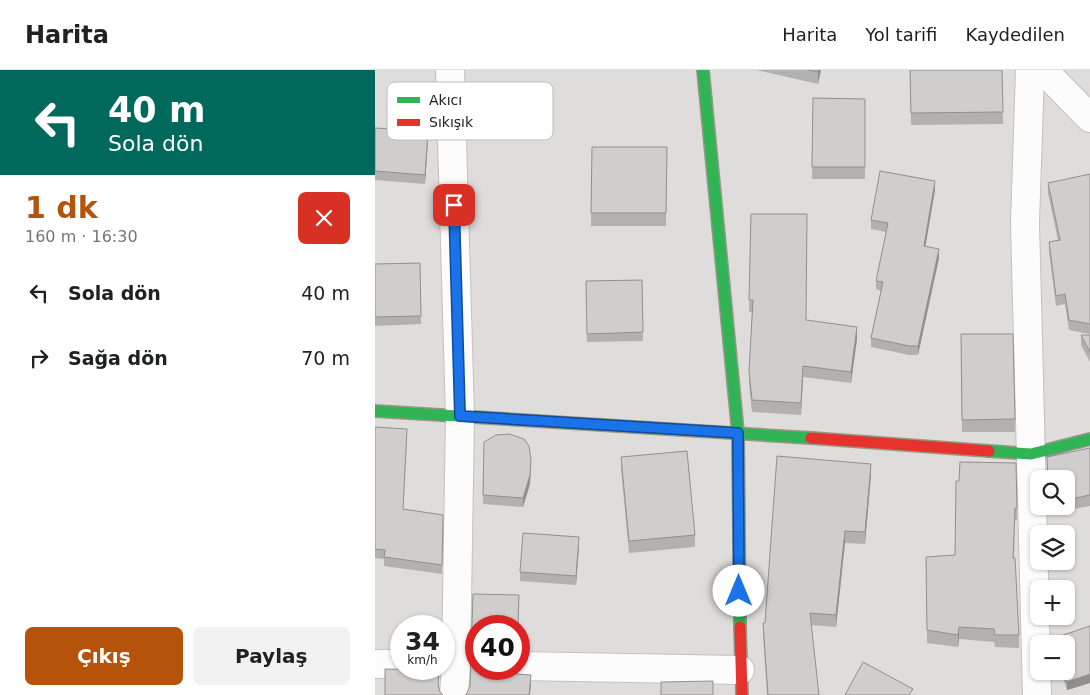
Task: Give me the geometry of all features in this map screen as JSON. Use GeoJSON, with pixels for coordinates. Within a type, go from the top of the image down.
{"type":"FeatureCollection","features":[{"type":"Feature","properties":{"kind":"street"},"geometry":{"type":"LineString","coordinates":[[530,667],[741,683],[738,433],[703,70]]}},
{"type":"Feature","properties":{"kind":"street"},"geometry":{"type":"LineString","coordinates":[[1031,70],[1025,223],[1037,695]]}},
{"type":"Feature","properties":{"kind":"street"},"geometry":{"type":"LineString","coordinates":[[1043,70],[1090,118]]}},
{"type":"Feature","properties":{"kind":"street"},"geometry":{"type":"LineString","coordinates":[[451,140],[460,416],[459,665],[454,695]]}},
{"type":"Feature","properties":{"kind":"street"},"geometry":{"type":"LineString","coordinates":[[375,411],[738,433],[1031,454],[1090,439]]}},
{"type":"Feature","properties":{"kind":"street"},"geometry":{"type":"LineString","coordinates":[[375,664],[390,664]]}},
{"type":"Feature","properties":{"kind":"shaded area"},"geometry":{"type":"Polygon","coordinates":[[[375,70],[1090,70],[1090,695],[375,695],[375,70]]]}},
{"type":"Feature","properties":{"kind":"building"},"geometry":{"type":"Polygon","coordinates":[[[910,70],[1002,70],[1003,112],[911,113],[910,70]]]}},
{"type":"Feature","properties":{"kind":"building"},"geometry":{"type":"Polygon","coordinates":[[[813,98],[865,99],[865,167],[812,167],[813,98]]]}},
{"type":"Feature","properties":{"kind":"building"},"geometry":{"type":"Polygon","coordinates":[[[375,128],[387,129],[387,140],[427,140],[425,175],[375,171],[375,128]]]}},
{"type":"Feature","properties":{"kind":"building"},"geometry":{"type":"Polygon","coordinates":[[[592,147],[667,147],[666,213],[591,213],[592,147]]]}},
{"type":"Feature","properties":{"kind":"building"},"geometry":{"type":"Polygon","coordinates":[[[880,171],[935,181],[924,246],[939,249],[918,346],[909,346],[871,338],[883,282],[876,281],[888,223],[871,220],[880,171]]]}},
{"type":"Feature","properties":{"kind":"building"},"geometry":{"type":"Polygon","coordinates":[[[1090,174],[1090,324],[1069,320],[1065,294],[1056,296],[1049,242],[1060,240],[1048,183],[1090,174]]]}},
{"type":"Feature","properties":{"kind":"building"},"geometry":{"type":"Polygon","coordinates":[[[751,214],[807,214],[806,320],[857,327],[851,372],[803,366],[801,403],[752,400],[749,371],[753,300],[749,300],[751,214]]]}},
{"type":"Feature","properties":{"kind":"building"},"geometry":{"type":"Polygon","coordinates":[[[420,263],[421,316],[375,317],[375,264],[420,263]]]}},
{"type":"Feature","properties":{"kind":"building"},"geometry":{"type":"Polygon","coordinates":[[[642,280],[643,332],[587,334],[586,281],[642,280]]]}},
{"type":"Feature","properties":{"kind":"building"},"geometry":{"type":"Polygon","coordinates":[[[961,334],[1013,334],[1015,419],[962,420],[961,334]]]}},
{"type":"Feature","properties":{"kind":"building"},"geometry":{"type":"Polygon","coordinates":[[[1081,335],[1090,335],[1090,352],[1081,335]]]}},
{"type":"Feature","properties":{"kind":"building"},"geometry":{"type":"Polygon","coordinates":[[[375,427],[407,429],[403,509],[443,515],[442,565],[384,557],[385,550],[375,549],[375,427]]]}},
{"type":"Feature","properties":{"kind":"building"},"geometry":{"type":"Polygon","coordinates":[[[509,434],[524,439],[529,446],[531,460],[530,475],[523,498],[483,495],[484,442],[496,435],[509,434]]]}},
{"type":"Feature","properties":{"kind":"building"},"geometry":{"type":"Polygon","coordinates":[[[1090,448],[1090,495],[1075,498],[1075,470],[1048,470],[1047,457],[1090,448]]]}},
{"type":"Feature","properties":{"kind":"building"},"geometry":{"type":"Polygon","coordinates":[[[687,451],[695,535],[629,541],[621,457],[687,451]]]}},
{"type":"Feature","properties":{"kind":"building"},"geometry":{"type":"Polygon","coordinates":[[[777,456],[871,464],[865,532],[845,531],[836,615],[810,613],[819,695],[768,695],[763,623],[765,623],[777,456]]]}},
{"type":"Feature","properties":{"kind":"building"},"geometry":{"type":"Polygon","coordinates":[[[960,462],[1016,463],[1017,508],[1015,508],[1013,558],[1015,558],[1019,635],[995,635],[994,629],[959,627],[958,635],[927,630],[926,557],[955,555],[956,481],[959,481],[960,462]]]}},
{"type":"Feature","properties":{"kind":"building"},"geometry":{"type":"Polygon","coordinates":[[[523,533],[579,537],[576,576],[520,572],[523,533]]]}},
{"type":"Feature","properties":{"kind":"building"},"geometry":{"type":"Polygon","coordinates":[[[473,594],[519,595],[518,615],[472,615],[473,594]]]}},
{"type":"Feature","properties":{"kind":"building"},"geometry":{"type":"Polygon","coordinates":[[[1090,626],[1090,674],[1075,679],[1075,635],[1064,635],[1090,626]]]}},
{"type":"Feature","properties":{"kind":"building"},"geometry":{"type":"Polygon","coordinates":[[[863,662],[913,689],[909,695],[845,695],[863,662]]]}},
{"type":"Feature","properties":{"kind":"building"},"geometry":{"type":"Polygon","coordinates":[[[385,669],[390,669],[390,680],[438,680],[440,692],[443,695],[385,695],[385,669]]]}},
{"type":"Feature","properties":{"kind":"building"},"geometry":{"type":"Polygon","coordinates":[[[531,675],[529,695],[465,695],[470,686],[470,680],[530,680],[531,675]]]}},
{"type":"Feature","properties":{"kind":"building"},"geometry":{"type":"Polygon","coordinates":[[[713,681],[713,695],[661,695],[661,682],[713,681]]]}},
{"type":"Feature","properties":{"kind":"traffic: fast"},"geometry":{"type":"LineString","coordinates":[[703,70],[738,433],[740,627]]}},
{"type":"Feature","properties":{"kind":"traffic: fast"},"geometry":{"type":"LineString","coordinates":[[375,411],[811,438]]}},
{"type":"Feature","properties":{"kind":"traffic: fast"},"geometry":{"type":"LineString","coordinates":[[989,451],[1031,454],[1090,439]]}},
{"type":"Feature","properties":{"kind":"traffic: jam"},"geometry":{"type":"LineString","coordinates":[[811,438],[989,451]]}},
{"type":"Feature","properties":{"kind":"traffic: jam"},"geometry":{"type":"LineString","coordinates":[[740,627],[742,695]]}},
{"type":"Feature","properties":{"kind":"route"},"geometry":{"type":"LineString","coordinates":[[454,205],[460,416],[738,433],[739,591]]}}]}
